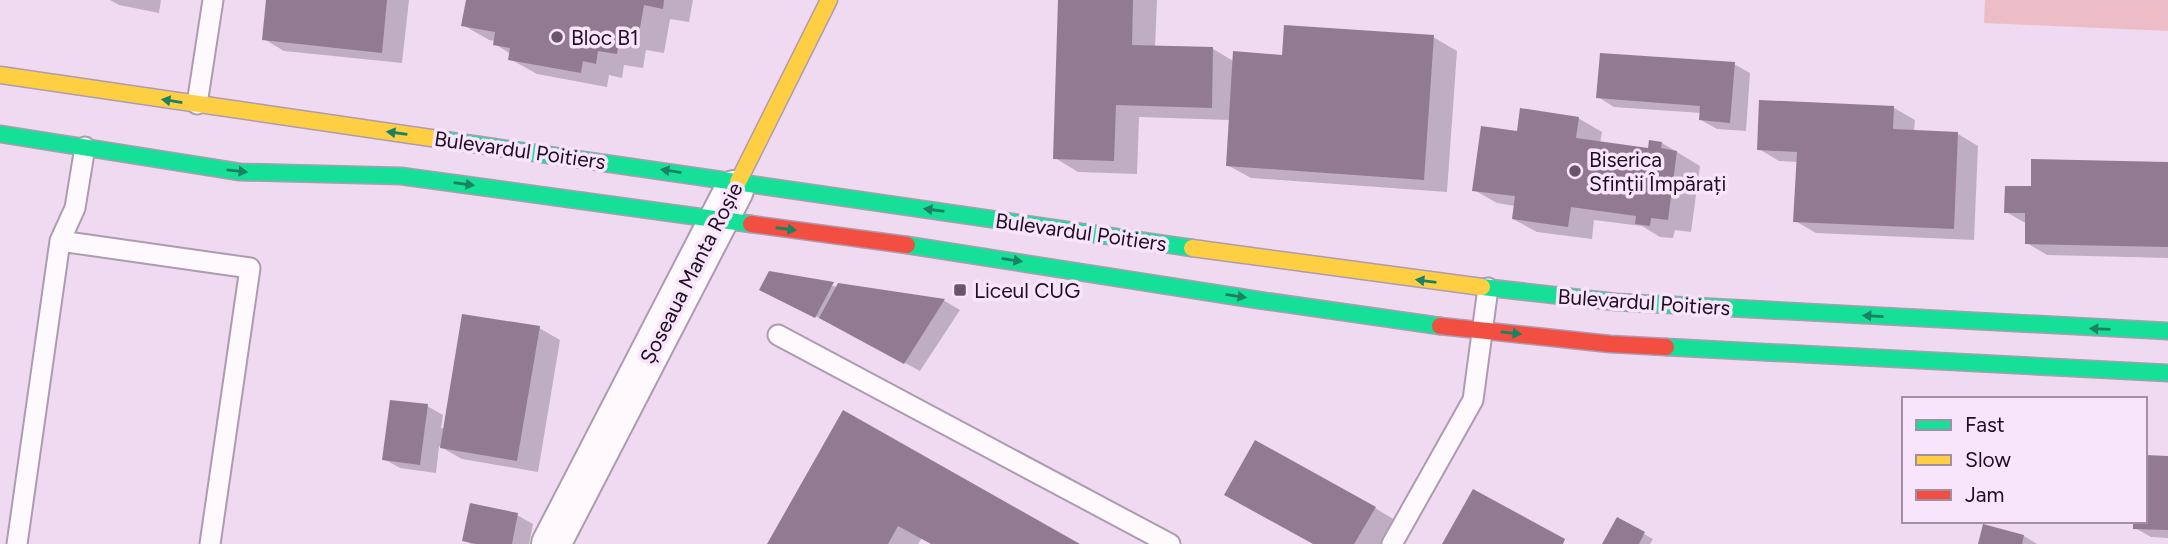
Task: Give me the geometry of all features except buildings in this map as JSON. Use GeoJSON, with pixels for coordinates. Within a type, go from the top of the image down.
{"type":"FeatureCollection","features":[{"type":"Feature","properties":{"kind":"main road","name":"Șoseaua Manta Roșie"},"geometry":{"type":"LineString","coordinates":[[738,182],[830,0]]}},
{"type":"Feature","properties":{"kind":"main road","name":"Bulevardul Poitiers"},"geometry":{"type":"LineString","coordinates":[[0,75],[1300,264],[1488,288],[1616,302],[2168,331]]}},
{"type":"Feature","properties":{"kind":"main road","name":"Bulevardul Poitiers"},"geometry":{"type":"LineString","coordinates":[[0,134],[240,172],[401,176],[977,254],[1271,302],[1483,330],[1610,344],[2168,373]]}},
{"type":"Feature","properties":{"kind":"street","name":"Șoseaua Manta Roșie"},"geometry":{"type":"LineString","coordinates":[[551,544],[738,182]]}},
{"type":"Feature","properties":{"kind":"lane"},"geometry":{"type":"LineString","coordinates":[[197,104],[213,0]]}},
{"type":"Feature","properties":{"kind":"lane"},"geometry":{"type":"LineString","coordinates":[[18,544],[60,241],[75,208],[85,147]]}},
{"type":"Feature","properties":{"kind":"lane"},"geometry":{"type":"LineString","coordinates":[[60,241],[250,268],[210,544]]}},
{"type":"Feature","properties":{"kind":"lane"},"geometry":{"type":"LineString","coordinates":[[1392,544],[1473,400],[1488,288]]}},
{"type":"Feature","properties":{"kind":"lane"},"geometry":{"type":"LineString","coordinates":[[778,335],[1170,544]]}},
{"type":"Feature","properties":{"kind":"shaded area"},"geometry":{"type":"Polygon","coordinates":[[[1985,0],[2168,0],[2168,31],[1984,23],[1985,0]]]}},
{"type":"Feature","properties":{"kind":"traffic: fast"},"geometry":{"type":"LineString","coordinates":[[0,134],[240,172],[401,176],[751,224]]}},
{"type":"Feature","properties":{"kind":"traffic: fast"},"geometry":{"type":"LineString","coordinates":[[438,139],[1192,248]]}},
{"type":"Feature","properties":{"kind":"traffic: fast"},"geometry":{"type":"LineString","coordinates":[[907,245],[1440,326]]}},
{"type":"Feature","properties":{"kind":"traffic: fast"},"geometry":{"type":"LineString","coordinates":[[1482,287],[1616,302],[2168,331]]}},
{"type":"Feature","properties":{"kind":"traffic: fast"},"geometry":{"type":"LineString","coordinates":[[1666,347],[2168,373]]}},
{"type":"Feature","properties":{"kind":"traffic: slow"},"geometry":{"type":"LineString","coordinates":[[738,182],[829,0]]}},
{"type":"Feature","properties":{"kind":"traffic: slow"},"geometry":{"type":"LineString","coordinates":[[0,75],[438,139]]}},
{"type":"Feature","properties":{"kind":"traffic: slow"},"geometry":{"type":"LineString","coordinates":[[1192,248],[1482,287]]}},
{"type":"Feature","properties":{"kind":"traffic: jam"},"geometry":{"type":"LineString","coordinates":[[751,224],[907,245]]}},
{"type":"Feature","properties":{"kind":"traffic: jam"},"geometry":{"type":"LineString","coordinates":[[1440,326],[1610,344],[1666,347]]}},
{"type":"Feature","properties":{"kind":"place","name":"Bloc B1"},"geometry":{"type":"Point","coordinates":[557,37]}},
{"type":"Feature","properties":{"kind":"place","name":"Biserica Sfinții Împărați"},"geometry":{"type":"Point","coordinates":[1575,171]}},
{"type":"Feature","properties":{"kind":"place","name":"Liceul CUG"},"geometry":{"type":"Point","coordinates":[960,290]}}]}
